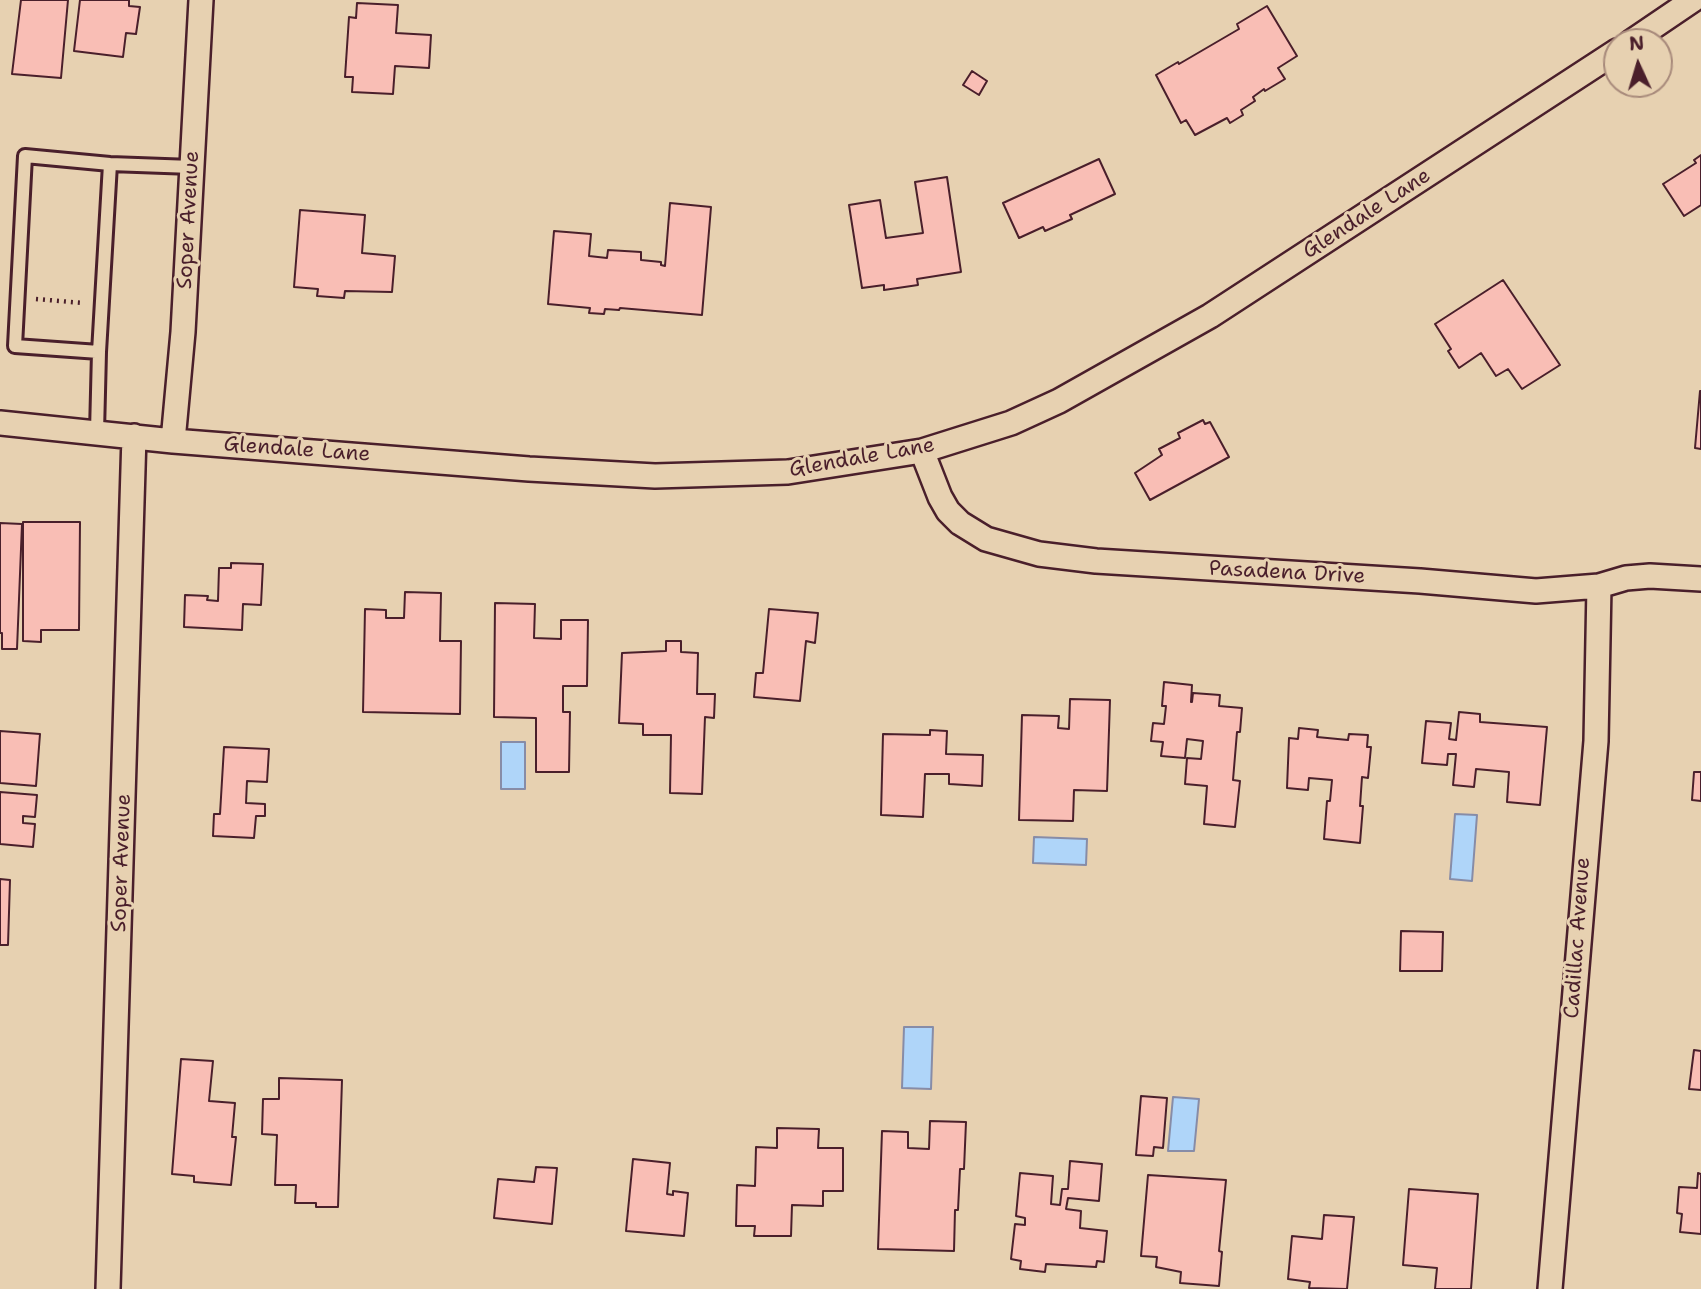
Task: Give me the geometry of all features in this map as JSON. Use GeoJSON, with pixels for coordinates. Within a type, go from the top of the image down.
{"type":"FeatureCollection","features":[{"type":"Feature","properties":{"kind":"street","name":"Soper Avenue"},"geometry":{"type":"LineString","coordinates":[[173,441],[183,332],[201,0]]}},
{"type":"Feature","properties":{"kind":"street"},"geometry":{"type":"LineString","coordinates":[[1652,28],[1693,0]]}},
{"type":"Feature","properties":{"kind":"street","name":"Glendale Lane"},"geometry":{"type":"LineString","coordinates":[[0,423],[173,441],[528,469],[655,476],[788,472],[922,451],[1011,423],[1059,401],[1210,316],[1603,60]]}},
{"type":"Feature","properties":{"kind":"street","name":"Soper Avenue"},"geometry":{"type":"LineString","coordinates":[[108,1289],[134,436]]}},
{"type":"Feature","properties":{"kind":"street","name":"Pasadena Drive"},"geometry":{"type":"LineString","coordinates":[[922,451],[940,497],[948,511],[960,523],[986,539],[1039,554],[1096,561],[1536,591],[1599,586],[1626,578],[1650,576],[1701,579]]}},
{"type":"Feature","properties":{"kind":"street","name":"Cadillac Avenue"},"geometry":{"type":"LineString","coordinates":[[1550,1289],[1596,741],[1599,586]]}},
{"type":"Feature","properties":{"kind":"lane"},"geometry":{"type":"LineString","coordinates":[[99,352],[16,346],[25,156],[110,164],[192,167]]}},
{"type":"Feature","properties":{"kind":"lane"},"geometry":{"type":"LineString","coordinates":[[97,432],[110,164]]}},
{"type":"Feature","properties":{"kind":"path"},"geometry":{"type":"LineString","coordinates":[[18,298],[102,304]]}},
{"type":"Feature","properties":{"kind":"water"},"geometry":{"type":"Polygon","coordinates":[[[501,742],[525,742],[525,789],[501,789],[501,742]]]}},
{"type":"Feature","properties":{"kind":"water"},"geometry":{"type":"Polygon","coordinates":[[[1455,814],[1477,815],[1472,881],[1450,879],[1455,814]]]}},
{"type":"Feature","properties":{"kind":"water"},"geometry":{"type":"Polygon","coordinates":[[[1034,837],[1087,839],[1086,865],[1033,863],[1034,837]]]}},
{"type":"Feature","properties":{"kind":"water"},"geometry":{"type":"Polygon","coordinates":[[[904,1027],[933,1027],[931,1089],[902,1088],[904,1027]]]}},
{"type":"Feature","properties":{"kind":"water"},"geometry":{"type":"Polygon","coordinates":[[[1173,1097],[1199,1099],[1194,1151],[1168,1151],[1173,1097]]]}},
{"type":"Feature","properties":{"kind":"building"},"geometry":{"type":"Polygon","coordinates":[[[21,0],[68,0],[61,78],[12,74],[21,0]]]}},
{"type":"Feature","properties":{"kind":"building"},"geometry":{"type":"Polygon","coordinates":[[[80,0],[129,0],[129,6],[140,7],[136,34],[126,33],[123,57],[74,51],[80,0]]]}},
{"type":"Feature","properties":{"kind":"building"},"geometry":{"type":"Polygon","coordinates":[[[357,3],[398,5],[396,33],[431,35],[429,68],[395,66],[393,94],[352,92],[353,77],[345,77],[349,17],[356,18],[357,3]]]}},
{"type":"Feature","properties":{"kind":"building"},"geometry":{"type":"Polygon","coordinates":[[[1267,6],[1297,56],[1278,68],[1285,79],[1253,97],[1255,101],[1241,110],[1243,115],[1230,123],[1227,118],[1195,135],[1186,120],[1181,123],[1156,75],[1239,29],[1237,24],[1267,6]]]}},
{"type":"Feature","properties":{"kind":"building"},"geometry":{"type":"Polygon","coordinates":[[[972,71],[987,81],[979,95],[963,85],[972,71]]]}},
{"type":"Feature","properties":{"kind":"building"},"geometry":{"type":"Polygon","coordinates":[[[1701,155],[1701,205],[1684,216],[1663,184],[1696,163],[1694,160],[1701,155]]]}},
{"type":"Feature","properties":{"kind":"building"},"geometry":{"type":"Polygon","coordinates":[[[1099,159],[1115,194],[1070,215],[1072,219],[1045,231],[1043,227],[1019,238],[1003,203],[1099,159]]]}},
{"type":"Feature","properties":{"kind":"building"},"geometry":{"type":"Polygon","coordinates":[[[947,177],[961,272],[917,279],[918,285],[884,290],[884,285],[862,288],[849,205],[880,200],[886,238],[923,233],[915,182],[947,177]]]}},
{"type":"Feature","properties":{"kind":"building"},"geometry":{"type":"Polygon","coordinates":[[[670,203],[711,207],[702,315],[620,308],[605,309],[604,314],[589,313],[590,308],[548,304],[554,231],[591,234],[589,256],[607,258],[608,250],[641,252],[641,260],[661,262],[661,265],[665,266],[670,203]]]}},
{"type":"Feature","properties":{"kind":"building"},"geometry":{"type":"Polygon","coordinates":[[[300,210],[365,215],[362,253],[395,256],[392,292],[345,291],[344,298],[317,296],[318,289],[294,287],[300,210]]]}},
{"type":"Feature","properties":{"kind":"building"},"geometry":{"type":"Polygon","coordinates":[[[1503,280],[1560,365],[1522,389],[1508,369],[1496,376],[1481,353],[1459,368],[1435,324],[1503,280]]]}},
{"type":"Feature","properties":{"kind":"building"},"geometry":{"type":"Polygon","coordinates":[[[1701,391],[1701,449],[1695,448],[1701,391]]]}},
{"type":"Feature","properties":{"kind":"building"},"geometry":{"type":"Polygon","coordinates":[[[1203,420],[1205,424],[1210,422],[1229,457],[1150,500],[1135,473],[1162,455],[1159,449],[1180,438],[1178,433],[1203,420]]]}},
{"type":"Feature","properties":{"kind":"building"},"geometry":{"type":"Polygon","coordinates":[[[23,522],[80,522],[79,630],[41,630],[41,642],[23,641],[23,522]]]}},
{"type":"Feature","properties":{"kind":"building"},"geometry":{"type":"Polygon","coordinates":[[[0,523],[22,524],[17,649],[2,649],[0,523]]]}},
{"type":"Feature","properties":{"kind":"building"},"geometry":{"type":"Polygon","coordinates":[[[231,563],[263,564],[261,605],[243,604],[242,630],[184,627],[185,595],[208,596],[207,600],[218,601],[219,568],[231,568],[231,563]]]}},
{"type":"Feature","properties":{"kind":"building"},"geometry":{"type":"Polygon","coordinates":[[[405,592],[441,593],[440,641],[461,641],[460,714],[363,712],[365,609],[386,610],[386,618],[404,618],[405,592]]]}},
{"type":"Feature","properties":{"kind":"building"},"geometry":{"type":"Polygon","coordinates":[[[495,603],[535,604],[534,638],[561,639],[561,620],[588,620],[587,686],[563,686],[563,712],[570,712],[569,772],[536,772],[536,718],[494,717],[495,603]]]}},
{"type":"Feature","properties":{"kind":"building"},"geometry":{"type":"Polygon","coordinates":[[[769,609],[818,613],[815,643],[806,641],[800,701],[754,697],[756,673],[763,673],[769,609]]]}},
{"type":"Feature","properties":{"kind":"building"},"geometry":{"type":"Polygon","coordinates":[[[666,641],[681,641],[681,652],[698,653],[697,694],[715,694],[714,718],[705,717],[702,794],[670,793],[671,735],[643,735],[643,724],[619,723],[622,653],[666,651],[666,641]]]}},
{"type":"Feature","properties":{"kind":"building"},"geometry":{"type":"Polygon","coordinates":[[[1164,682],[1192,685],[1191,702],[1193,693],[1220,695],[1219,706],[1242,708],[1233,780],[1240,781],[1235,827],[1204,824],[1207,786],[1185,784],[1187,758],[1201,759],[1203,741],[1187,739],[1185,758],[1161,756],[1163,742],[1151,741],[1153,723],[1164,724],[1164,682]]]}},
{"type":"Feature","properties":{"kind":"building"},"geometry":{"type":"Polygon","coordinates":[[[1070,699],[1110,700],[1107,791],[1074,790],[1073,821],[1019,820],[1022,715],[1059,716],[1058,728],[1069,729],[1070,699]]]}},
{"type":"Feature","properties":{"kind":"building"},"geometry":{"type":"Polygon","coordinates":[[[1459,712],[1480,714],[1480,722],[1547,727],[1540,805],[1507,802],[1509,772],[1476,769],[1474,787],[1453,785],[1456,754],[1448,754],[1447,765],[1422,763],[1426,721],[1451,723],[1449,739],[1456,740],[1459,712]]]}},
{"type":"Feature","properties":{"kind":"building"},"geometry":{"type":"Polygon","coordinates":[[[1299,728],[1318,730],[1317,737],[1348,740],[1349,734],[1368,735],[1367,747],[1371,747],[1368,778],[1362,777],[1360,843],[1324,839],[1327,801],[1330,801],[1332,780],[1309,778],[1308,790],[1287,788],[1289,738],[1298,739],[1299,728]]]}},
{"type":"Feature","properties":{"kind":"building"},"geometry":{"type":"Polygon","coordinates":[[[930,730],[947,731],[946,754],[983,755],[982,786],[949,784],[949,774],[925,774],[923,817],[881,815],[883,734],[930,735],[930,730]]]}},
{"type":"Feature","properties":{"kind":"building"},"geometry":{"type":"Polygon","coordinates":[[[0,731],[40,734],[36,786],[0,783],[0,731]]]}},
{"type":"Feature","properties":{"kind":"building"},"geometry":{"type":"Polygon","coordinates":[[[224,747],[269,749],[267,782],[247,781],[246,803],[265,804],[265,816],[256,816],[254,838],[213,836],[214,814],[220,814],[224,747]]]}},
{"type":"Feature","properties":{"kind":"building"},"geometry":{"type":"Polygon","coordinates":[[[1694,772],[1701,772],[1701,801],[1692,800],[1694,772]]]}},
{"type":"Feature","properties":{"kind":"building"},"geometry":{"type":"Polygon","coordinates":[[[0,792],[37,795],[35,817],[23,816],[23,823],[35,824],[33,847],[0,844],[0,792]]]}},
{"type":"Feature","properties":{"kind":"building"},"geometry":{"type":"Polygon","coordinates":[[[0,879],[10,880],[8,945],[0,945],[0,879]]]}},
{"type":"Feature","properties":{"kind":"building"},"geometry":{"type":"Polygon","coordinates":[[[1401,931],[1443,932],[1442,971],[1400,971],[1401,931]]]}},
{"type":"Feature","properties":{"kind":"building"},"geometry":{"type":"Polygon","coordinates":[[[1694,1050],[1701,1051],[1701,1090],[1689,1089],[1694,1050]]]}},
{"type":"Feature","properties":{"kind":"building"},"geometry":{"type":"Polygon","coordinates":[[[181,1059],[213,1061],[209,1101],[235,1103],[232,1137],[236,1137],[231,1185],[194,1182],[194,1176],[172,1174],[181,1059]]]}},
{"type":"Feature","properties":{"kind":"building"},"geometry":{"type":"Polygon","coordinates":[[[279,1078],[342,1080],[338,1207],[295,1203],[296,1185],[275,1185],[277,1135],[262,1134],[263,1099],[279,1099],[279,1078]]]}},
{"type":"Feature","properties":{"kind":"building"},"geometry":{"type":"Polygon","coordinates":[[[1141,1096],[1167,1098],[1163,1148],[1154,1147],[1153,1156],[1136,1155],[1141,1096]]]}},
{"type":"Feature","properties":{"kind":"building"},"geometry":{"type":"Polygon","coordinates":[[[930,1121],[966,1122],[964,1169],[960,1169],[958,1210],[955,1210],[954,1251],[878,1249],[882,1131],[908,1132],[908,1148],[929,1149],[930,1121]]]}},
{"type":"Feature","properties":{"kind":"building"},"geometry":{"type":"Polygon","coordinates":[[[777,1128],[819,1129],[818,1148],[843,1148],[843,1191],[823,1191],[823,1206],[792,1205],[791,1236],[754,1236],[755,1226],[736,1226],[737,1185],[755,1186],[756,1147],[777,1148],[777,1128]]]}},
{"type":"Feature","properties":{"kind":"building"},"geometry":{"type":"Polygon","coordinates":[[[633,1159],[670,1163],[667,1194],[673,1195],[673,1191],[688,1193],[684,1236],[626,1231],[633,1159]]]}},
{"type":"Feature","properties":{"kind":"building"},"geometry":{"type":"Polygon","coordinates":[[[1070,1161],[1102,1164],[1099,1201],[1068,1198],[1066,1209],[1081,1211],[1080,1228],[1107,1231],[1104,1262],[1097,1261],[1096,1267],[1046,1264],[1045,1272],[1020,1269],[1021,1261],[1011,1259],[1015,1224],[1025,1225],[1025,1218],[1016,1216],[1020,1173],[1053,1176],[1051,1204],[1060,1205],[1062,1189],[1068,1189],[1070,1161]]]}},
{"type":"Feature","properties":{"kind":"building"},"geometry":{"type":"Polygon","coordinates":[[[536,1167],[557,1168],[552,1224],[494,1218],[498,1179],[534,1182],[536,1167]]]}},
{"type":"Feature","properties":{"kind":"building"},"geometry":{"type":"Polygon","coordinates":[[[1698,1173],[1701,1174],[1701,1234],[1680,1232],[1682,1214],[1677,1213],[1679,1187],[1697,1188],[1698,1173]]]}},
{"type":"Feature","properties":{"kind":"building"},"geometry":{"type":"Polygon","coordinates":[[[1148,1175],[1226,1180],[1219,1251],[1222,1252],[1219,1286],[1180,1283],[1181,1272],[1156,1267],[1157,1257],[1141,1256],[1148,1175]]]}},
{"type":"Feature","properties":{"kind":"building"},"geometry":{"type":"Polygon","coordinates":[[[1409,1189],[1478,1194],[1471,1289],[1435,1289],[1437,1268],[1403,1265],[1409,1189]]]}},
{"type":"Feature","properties":{"kind":"building"},"geometry":{"type":"Polygon","coordinates":[[[1324,1215],[1354,1217],[1347,1289],[1309,1288],[1310,1282],[1288,1279],[1292,1236],[1322,1239],[1324,1215]]]}}]}
